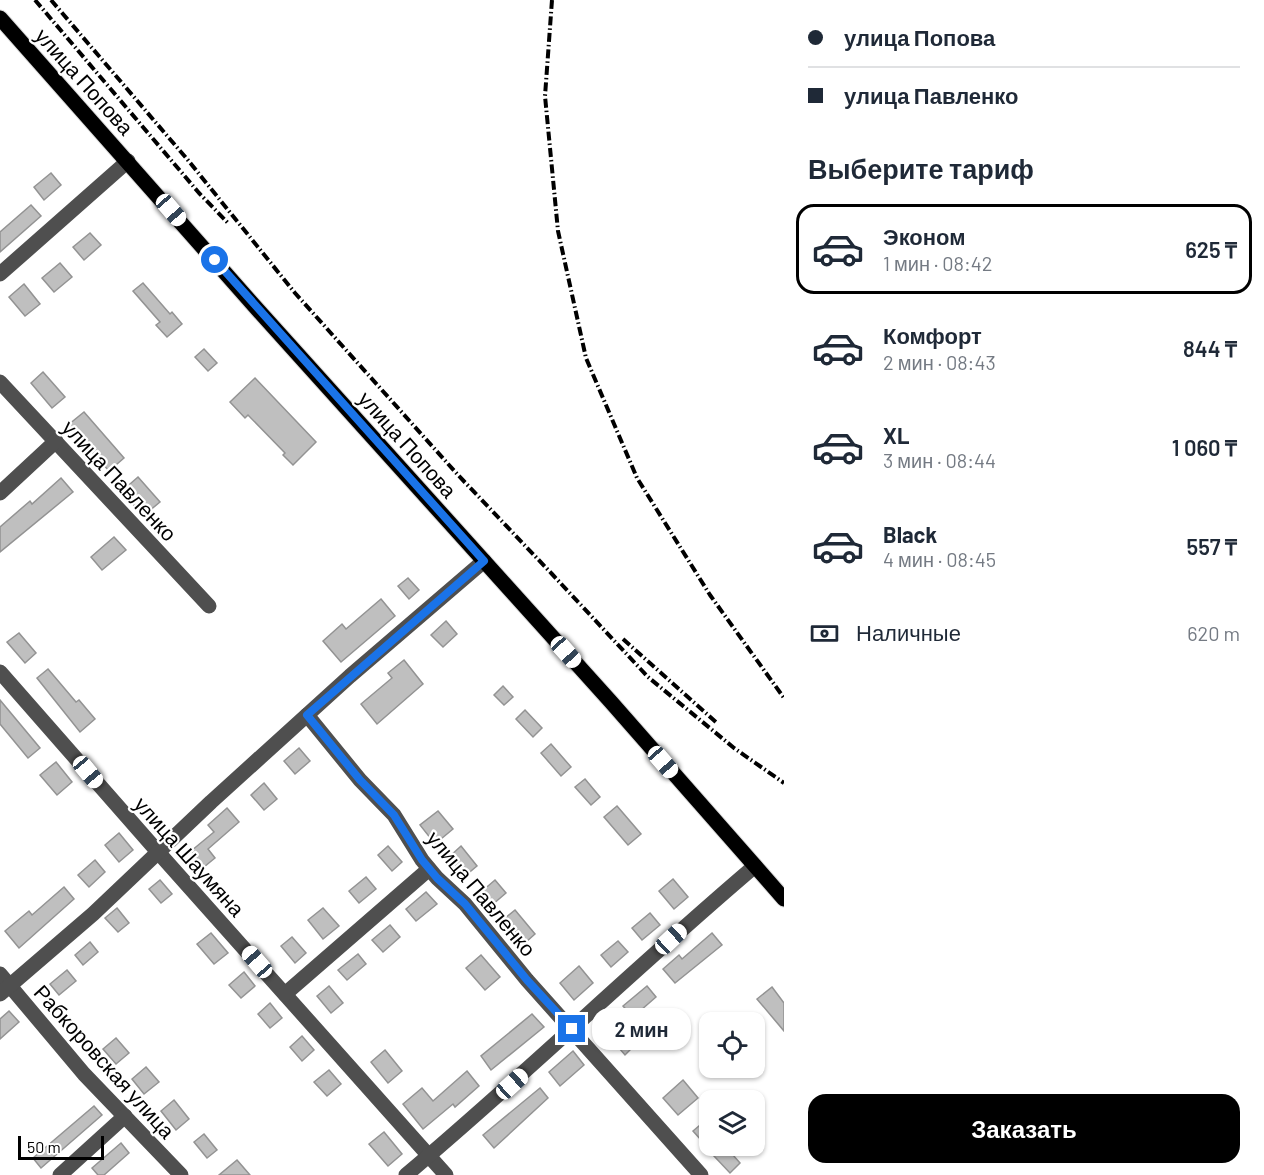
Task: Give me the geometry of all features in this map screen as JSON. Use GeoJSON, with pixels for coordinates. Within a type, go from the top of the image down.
{"type":"FeatureCollection","features":[{"type":"Feature","properties":{"kind":"main road","name":"улица Попова"},"geometry":{"type":"LineString","coordinates":[[0,18],[604,693],[784,899]]}},
{"type":"Feature","properties":{"kind":"street"},"geometry":{"type":"LineString","coordinates":[[0,274],[128,161]]}},
{"type":"Feature","properties":{"kind":"street","name":"улица Павленко"},"geometry":{"type":"LineString","coordinates":[[0,382],[209,606]]}},
{"type":"Feature","properties":{"kind":"street"},"geometry":{"type":"LineString","coordinates":[[0,493],[56,441]]}},
{"type":"Feature","properties":{"kind":"street"},"geometry":{"type":"LineString","coordinates":[[3,985],[93,914],[307,715],[484,561]]}},
{"type":"Feature","properties":{"kind":"street","name":"улица Шаумяна"},"geometry":{"type":"LineString","coordinates":[[0,672],[391,1116],[446,1175]]}},
{"type":"Feature","properties":{"kind":"street","name":"улица Павленко"},"geometry":{"type":"LineString","coordinates":[[307,715],[360,780],[394,815],[429,869],[465,904],[527,980],[701,1175]]}},
{"type":"Feature","properties":{"kind":"street"},"geometry":{"type":"LineString","coordinates":[[406,1175],[755,866]]}},
{"type":"Feature","properties":{"kind":"street"},"geometry":{"type":"LineString","coordinates":[[285,994],[429,869]]}},
{"type":"Feature","properties":{"kind":"street","name":"Рабкоровская улица"},"geometry":{"type":"LineString","coordinates":[[3,985],[181,1175]]}},
{"type":"Feature","properties":{"kind":"street"},"geometry":{"type":"LineString","coordinates":[[60,1175],[125,1116]]}},
{"type":"Feature","properties":{"kind":"building"},"geometry":{"type":"Polygon","coordinates":[[[51,173],[61,185],[44,200],[34,187],[51,173]]]}},
{"type":"Feature","properties":{"kind":"building"},"geometry":{"type":"Polygon","coordinates":[[[31,205],[41,216],[0,252],[0,232],[31,205]]]}},
{"type":"Feature","properties":{"kind":"building"},"geometry":{"type":"Polygon","coordinates":[[[90,233],[101,245],[84,260],[73,247],[90,233]]]}},
{"type":"Feature","properties":{"kind":"building"},"geometry":{"type":"Polygon","coordinates":[[[60,263],[72,277],[54,292],[42,278],[60,263]]]}},
{"type":"Feature","properties":{"kind":"building"},"geometry":{"type":"Polygon","coordinates":[[[143,283],[170,314],[172,312],[182,324],[167,337],[156,325],[160,322],[133,291],[143,283]]]}},
{"type":"Feature","properties":{"kind":"building"},"geometry":{"type":"Polygon","coordinates":[[[24,284],[40,304],[25,316],[9,297],[24,284]]]}},
{"type":"Feature","properties":{"kind":"building"},"geometry":{"type":"Polygon","coordinates":[[[204,349],[217,363],[208,371],[195,357],[204,349]]]}},
{"type":"Feature","properties":{"kind":"building"},"geometry":{"type":"Polygon","coordinates":[[[43,372],[65,397],[52,408],[31,383],[43,372]]]}},
{"type":"Feature","properties":{"kind":"building"},"geometry":{"type":"Polygon","coordinates":[[[255,378],[316,442],[293,465],[283,455],[285,453],[248,415],[245,418],[230,402],[255,378]]]}},
{"type":"Feature","properties":{"kind":"building"},"geometry":{"type":"Polygon","coordinates":[[[84,412],[124,458],[109,471],[68,425],[84,412]]]}},
{"type":"Feature","properties":{"kind":"building"},"geometry":{"type":"Polygon","coordinates":[[[138,477],[160,502],[143,516],[122,491],[138,477]]]}},
{"type":"Feature","properties":{"kind":"building"},"geometry":{"type":"Polygon","coordinates":[[[61,478],[73,492],[0,552],[0,527],[30,501],[32,504],[61,478]]]}},
{"type":"Feature","properties":{"kind":"building"},"geometry":{"type":"Polygon","coordinates":[[[114,537],[126,550],[102,570],[91,557],[114,537]]]}},
{"type":"Feature","properties":{"kind":"building"},"geometry":{"type":"Polygon","coordinates":[[[408,578],[419,590],[409,599],[398,586],[408,578]]]}},
{"type":"Feature","properties":{"kind":"building"},"geometry":{"type":"Polygon","coordinates":[[[381,599],[395,616],[341,662],[323,641],[342,624],[346,629],[381,599]]]}},
{"type":"Feature","properties":{"kind":"building"},"geometry":{"type":"Polygon","coordinates":[[[446,621],[457,634],[443,647],[431,635],[446,621]]]}},
{"type":"Feature","properties":{"kind":"building"},"geometry":{"type":"Polygon","coordinates":[[[19,633],[36,653],[25,663],[7,642],[19,633]]]}},
{"type":"Feature","properties":{"kind":"building"},"geometry":{"type":"Polygon","coordinates":[[[404,660],[423,684],[377,724],[361,704],[392,678],[388,673],[404,660]]]}},
{"type":"Feature","properties":{"kind":"building"},"geometry":{"type":"Polygon","coordinates":[[[48,669],[76,702],[79,700],[95,719],[80,732],[37,678],[48,669]]]}},
{"type":"Feature","properties":{"kind":"building"},"geometry":{"type":"Polygon","coordinates":[[[503,686],[513,697],[504,705],[494,695],[503,686]]]}},
{"type":"Feature","properties":{"kind":"building"},"geometry":{"type":"Polygon","coordinates":[[[0,700],[40,748],[28,758],[0,724],[0,700]]]}},
{"type":"Feature","properties":{"kind":"building"},"geometry":{"type":"Polygon","coordinates":[[[525,710],[542,728],[533,737],[516,719],[525,710]]]}},
{"type":"Feature","properties":{"kind":"building"},"geometry":{"type":"Polygon","coordinates":[[[551,744],[571,767],[561,776],[541,753],[551,744]]]}},
{"type":"Feature","properties":{"kind":"building"},"geometry":{"type":"Polygon","coordinates":[[[299,748],[310,761],[295,774],[284,761],[299,748]]]}},
{"type":"Feature","properties":{"kind":"building"},"geometry":{"type":"Polygon","coordinates":[[[56,762],[72,782],[57,795],[40,775],[56,762]]]}},
{"type":"Feature","properties":{"kind":"building"},"geometry":{"type":"Polygon","coordinates":[[[585,779],[600,797],[591,805],[575,787],[585,779]]]}},
{"type":"Feature","properties":{"kind":"building"},"geometry":{"type":"Polygon","coordinates":[[[264,783],[277,799],[264,810],[251,795],[264,783]]]}},
{"type":"Feature","properties":{"kind":"building"},"geometry":{"type":"Polygon","coordinates":[[[617,806],[641,834],[628,845],[604,817],[617,806]]]}},
{"type":"Feature","properties":{"kind":"building"},"geometry":{"type":"Polygon","coordinates":[[[227,808],[239,822],[208,849],[215,858],[204,867],[191,851],[214,832],[208,825],[227,808]]]}},
{"type":"Feature","properties":{"kind":"building"},"geometry":{"type":"Polygon","coordinates":[[[438,811],[453,829],[435,844],[420,825],[438,811]]]}},
{"type":"Feature","properties":{"kind":"building"},"geometry":{"type":"Polygon","coordinates":[[[119,833],[133,850],[119,862],[105,845],[119,833]]]}},
{"type":"Feature","properties":{"kind":"building"},"geometry":{"type":"Polygon","coordinates":[[[388,846],[402,862],[392,871],[378,855],[388,846]]]}},
{"type":"Feature","properties":{"kind":"building"},"geometry":{"type":"Polygon","coordinates":[[[461,846],[477,866],[465,876],[449,857],[461,846]]]}},
{"type":"Feature","properties":{"kind":"building"},"geometry":{"type":"Polygon","coordinates":[[[95,860],[105,872],[89,887],[78,875],[95,860]]]}},
{"type":"Feature","properties":{"kind":"building"},"geometry":{"type":"Polygon","coordinates":[[[366,877],[376,889],[359,903],[349,891],[366,877]]]}},
{"type":"Feature","properties":{"kind":"building"},"geometry":{"type":"Polygon","coordinates":[[[673,879],[688,897],[674,909],[659,891],[673,879]]]}},
{"type":"Feature","properties":{"kind":"building"},"geometry":{"type":"Polygon","coordinates":[[[160,880],[172,894],[161,903],[149,889],[160,880]]]}},
{"type":"Feature","properties":{"kind":"building"},"geometry":{"type":"Polygon","coordinates":[[[495,880],[506,893],[492,905],[481,892],[495,880]]]}},
{"type":"Feature","properties":{"kind":"building"},"geometry":{"type":"Polygon","coordinates":[[[64,887],[74,899],[19,948],[5,931],[29,911],[32,915],[64,887]]]}},
{"type":"Feature","properties":{"kind":"building"},"geometry":{"type":"Polygon","coordinates":[[[426,892],[437,904],[416,921],[406,909],[426,892]]]}},
{"type":"Feature","properties":{"kind":"building"},"geometry":{"type":"Polygon","coordinates":[[[117,908],[129,923],[118,932],[105,918],[117,908]]]}},
{"type":"Feature","properties":{"kind":"building"},"geometry":{"type":"Polygon","coordinates":[[[323,908],[339,926],[323,939],[308,920],[323,908]]]}},
{"type":"Feature","properties":{"kind":"building"},"geometry":{"type":"Polygon","coordinates":[[[515,910],[535,934],[525,943],[504,919],[515,910]]]}},
{"type":"Feature","properties":{"kind":"building"},"geometry":{"type":"Polygon","coordinates":[[[650,913],[660,925],[642,940],[632,928],[650,913]]]}},
{"type":"Feature","properties":{"kind":"building"},"geometry":{"type":"Polygon","coordinates":[[[390,925],[400,937],[383,952],[372,940],[390,925]]]}},
{"type":"Feature","properties":{"kind":"building"},"geometry":{"type":"Polygon","coordinates":[[[211,933],[228,953],[214,964],[197,944],[211,933]]]}},
{"type":"Feature","properties":{"kind":"building"},"geometry":{"type":"Polygon","coordinates":[[[712,933],[722,945],[675,983],[663,969],[679,955],[682,959],[712,933]]]}},
{"type":"Feature","properties":{"kind":"building"},"geometry":{"type":"Polygon","coordinates":[[[292,937],[306,953],[295,963],[281,946],[292,937]]]}},
{"type":"Feature","properties":{"kind":"building"},"geometry":{"type":"Polygon","coordinates":[[[618,941],[628,952],[611,967],[601,955],[618,941]]]}},
{"type":"Feature","properties":{"kind":"building"},"geometry":{"type":"Polygon","coordinates":[[[90,942],[98,952],[83,965],[75,955],[90,942]]]}},
{"type":"Feature","properties":{"kind":"building"},"geometry":{"type":"Polygon","coordinates":[[[358,954],[366,964],[347,980],[338,970],[358,954]]]}},
{"type":"Feature","properties":{"kind":"building"},"geometry":{"type":"Polygon","coordinates":[[[481,955],[500,977],[485,990],[466,968],[481,955]]]}},
{"type":"Feature","properties":{"kind":"building"},"geometry":{"type":"Polygon","coordinates":[[[579,966],[593,983],[574,1000],[560,983],[579,966]]]}},
{"type":"Feature","properties":{"kind":"building"},"geometry":{"type":"Polygon","coordinates":[[[67,970],[76,981],[59,995],[50,984],[67,970]]]}},
{"type":"Feature","properties":{"kind":"building"},"geometry":{"type":"Polygon","coordinates":[[[244,972],[255,986],[241,998],[229,985],[244,972]]]}},
{"type":"Feature","properties":{"kind":"building"},"geometry":{"type":"Polygon","coordinates":[[[329,986],[343,1003],[331,1013],[317,996],[329,986]]]}},
{"type":"Feature","properties":{"kind":"building"},"geometry":{"type":"Polygon","coordinates":[[[647,986],[656,997],[633,1017],[623,1006],[647,986]]]}},
{"type":"Feature","properties":{"kind":"building"},"geometry":{"type":"Polygon","coordinates":[[[772,987],[784,1003],[784,1031],[757,999],[772,987]]]}},
{"type":"Feature","properties":{"kind":"building"},"geometry":{"type":"Polygon","coordinates":[[[270,1003],[282,1018],[270,1028],[258,1014],[270,1003]]]}},
{"type":"Feature","properties":{"kind":"building"},"geometry":{"type":"Polygon","coordinates":[[[9,1011],[19,1022],[0,1039],[0,1019],[9,1011]]]}},
{"type":"Feature","properties":{"kind":"building"},"geometry":{"type":"Polygon","coordinates":[[[532,1014],[544,1027],[491,1070],[481,1056],[532,1014]]]}},
{"type":"Feature","properties":{"kind":"building"},"geometry":{"type":"Polygon","coordinates":[[[612,1020],[634,1046],[625,1055],[602,1028],[612,1020]]]}},
{"type":"Feature","properties":{"kind":"building"},"geometry":{"type":"Polygon","coordinates":[[[302,1036],[314,1050],[302,1061],[290,1047],[302,1036]]]}},
{"type":"Feature","properties":{"kind":"building"},"geometry":{"type":"Polygon","coordinates":[[[116,1038],[129,1053],[116,1064],[103,1049],[116,1038]]]}},
{"type":"Feature","properties":{"kind":"building"},"geometry":{"type":"Polygon","coordinates":[[[385,1050],[402,1071],[388,1083],[371,1062],[385,1050]]]}},
{"type":"Feature","properties":{"kind":"building"},"geometry":{"type":"Polygon","coordinates":[[[573,1051],[584,1065],[560,1086],[549,1072],[573,1051]]]}},
{"type":"Feature","properties":{"kind":"building"},"geometry":{"type":"Polygon","coordinates":[[[146,1067],[159,1082],[144,1094],[132,1079],[146,1067]]]}},
{"type":"Feature","properties":{"kind":"building"},"geometry":{"type":"Polygon","coordinates":[[[329,1070],[341,1084],[327,1096],[314,1082],[329,1070]]]}},
{"type":"Feature","properties":{"kind":"building"},"geometry":{"type":"Polygon","coordinates":[[[467,1071],[479,1086],[455,1107],[453,1104],[423,1129],[403,1104],[422,1088],[433,1101],[467,1071]]]}},
{"type":"Feature","properties":{"kind":"building"},"geometry":{"type":"Polygon","coordinates":[[[683,1080],[698,1098],[678,1115],[663,1098],[683,1080]]]}},
{"type":"Feature","properties":{"kind":"building"},"geometry":{"type":"Polygon","coordinates":[[[540,1088],[548,1098],[494,1148],[483,1135],[540,1088]]]}},
{"type":"Feature","properties":{"kind":"building"},"geometry":{"type":"Polygon","coordinates":[[[174,1100],[189,1119],[176,1130],[161,1111],[174,1100]]]}},
{"type":"Feature","properties":{"kind":"building"},"geometry":{"type":"Polygon","coordinates":[[[94,1106],[102,1115],[41,1168],[33,1158],[94,1106]]]}},
{"type":"Feature","properties":{"kind":"building"},"geometry":{"type":"Polygon","coordinates":[[[699,1126],[699,1138],[693,1131],[699,1126]]]}},
{"type":"Feature","properties":{"kind":"building"},"geometry":{"type":"Polygon","coordinates":[[[384,1132],[402,1154],[388,1166],[369,1144],[384,1132]]]}},
{"type":"Feature","properties":{"kind":"building"},"geometry":{"type":"Polygon","coordinates":[[[204,1134],[217,1150],[207,1158],[194,1142],[204,1134]]]}},
{"type":"Feature","properties":{"kind":"building"},"geometry":{"type":"Polygon","coordinates":[[[121,1143],[129,1153],[104,1175],[98,1175],[92,1168],[121,1143]]]}},
{"type":"Feature","properties":{"kind":"building"},"geometry":{"type":"Polygon","coordinates":[[[714,1156],[734,1156],[740,1163],[730,1173],[714,1156]]]}},
{"type":"Feature","properties":{"kind":"building"},"geometry":{"type":"Polygon","coordinates":[[[237,1160],[250,1175],[219,1175],[237,1160]]]}},
{"type":"Feature","properties":{"kind":"railway"},"geometry":{"type":"LineString","coordinates":[[35,0],[199,193],[229,224]]}},
{"type":"Feature","properties":{"kind":"railway"},"geometry":{"type":"LineString","coordinates":[[51,0],[187,159],[295,293],[458,475],[648,677],[734,748],[784,783]]}},
{"type":"Feature","properties":{"kind":"railway"},"geometry":{"type":"LineString","coordinates":[[552,0],[545,96],[558,231],[586,358],[637,478],[710,595],[784,698]]}},
{"type":"Feature","properties":{"kind":"railway"},"geometry":{"type":"LineString","coordinates":[[623,639],[717,723]]}},
{"type":"Feature","properties":{"kind":"route"},"geometry":{"type":"LineString","coordinates":[[215,260],[484,561],[307,715],[360,780],[394,815],[422,860],[437,878],[465,904],[527,980],[572,1029]]}}]}
